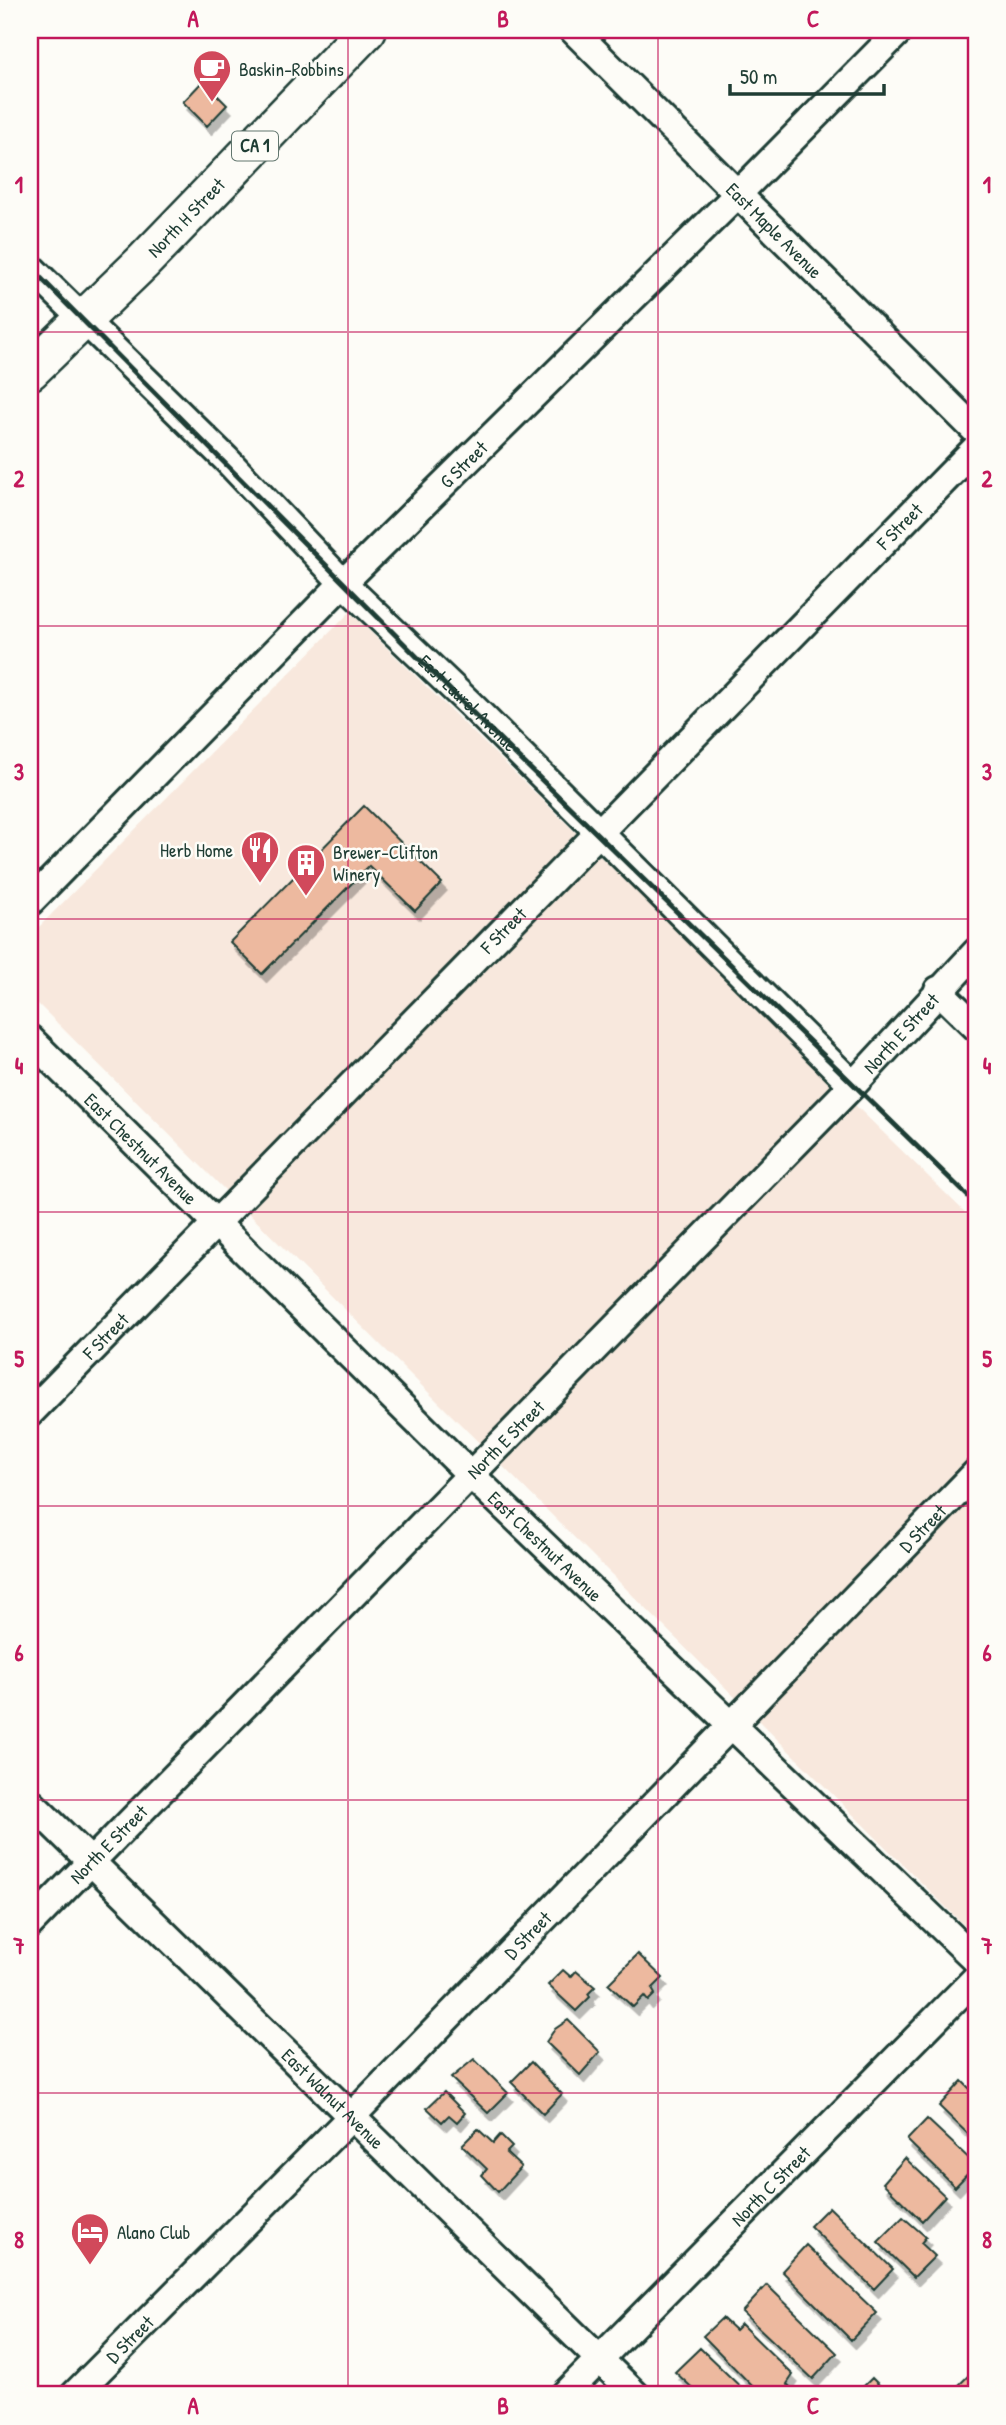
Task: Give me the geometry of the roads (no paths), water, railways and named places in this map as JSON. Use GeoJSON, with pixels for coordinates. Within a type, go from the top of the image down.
{"type":"FeatureCollection","features":[{"type":"Feature","properties":{"kind":"highway","name":"North H Street"},"geometry":{"type":"LineString","coordinates":[[30,371],[85,320],[367,30]]}},
{"type":"Feature","properties":{"kind":"street","name":"East Maple Avenue"},"geometry":{"type":"LineString","coordinates":[[573,30],[740,193],[976,431]]}},
{"type":"Feature","properties":{"kind":"street","name":"G Street"},"geometry":{"type":"LineString","coordinates":[[30,902],[343,583],[740,193],[900,30]]}},
{"type":"Feature","properties":{"kind":"street","name":"East Laurel Avenue"},"geometry":{"type":"LineString","coordinates":[[30,267],[226,459],[343,583],[470,704],[853,1085]]}},
{"type":"Feature","properties":{"kind":"street","name":"F Street"},"geometry":{"type":"LineString","coordinates":[[30,1413],[976,449]]}},
{"type":"Feature","properties":{"kind":"street","name":"North E Street"},"geometry":{"type":"LineString","coordinates":[[30,1924],[853,1085],[976,952]]}},
{"type":"Feature","properties":{"kind":"street"},"geometry":{"type":"LineString","coordinates":[[938,990],[976,1027]]}},
{"type":"Feature","properties":{"kind":"street","name":"East Chestnut Avenue"},"geometry":{"type":"LineString","coordinates":[[30,1038],[215,1225],[471,1475],[976,1961]]}},
{"type":"Feature","properties":{"kind":"street","name":"D Street"},"geometry":{"type":"LineString","coordinates":[[74,2395],[352,2116],[976,1473]]}},
{"type":"Feature","properties":{"kind":"street","name":"East Walnut Avenue"},"geometry":{"type":"LineString","coordinates":[[30,1802],[636,2395]]}},
{"type":"Feature","properties":{"kind":"street","name":"North C Street"},"geometry":{"type":"LineString","coordinates":[[564,2395],[976,1978]]}},
{"type":"Feature","properties":{"kind":"railway"},"geometry":{"type":"LineString","coordinates":[[30,267],[467,707],[976,1204]]}},
{"type":"Feature","properties":{"kind":"place","name":"Baskin-Robbins"},"geometry":{"type":"Point","coordinates":[212,103]}},
{"type":"Feature","properties":{"kind":"place","name":"Herb Home"},"geometry":{"type":"Point","coordinates":[260,884]}},
{"type":"Feature","properties":{"kind":"place","name":"Brewer-Clifton Winery"},"geometry":{"type":"Point","coordinates":[306,897]}},
{"type":"Feature","properties":{"kind":"place","name":"Alano Club"},"geometry":{"type":"Point","coordinates":[90,2266]}}]}
